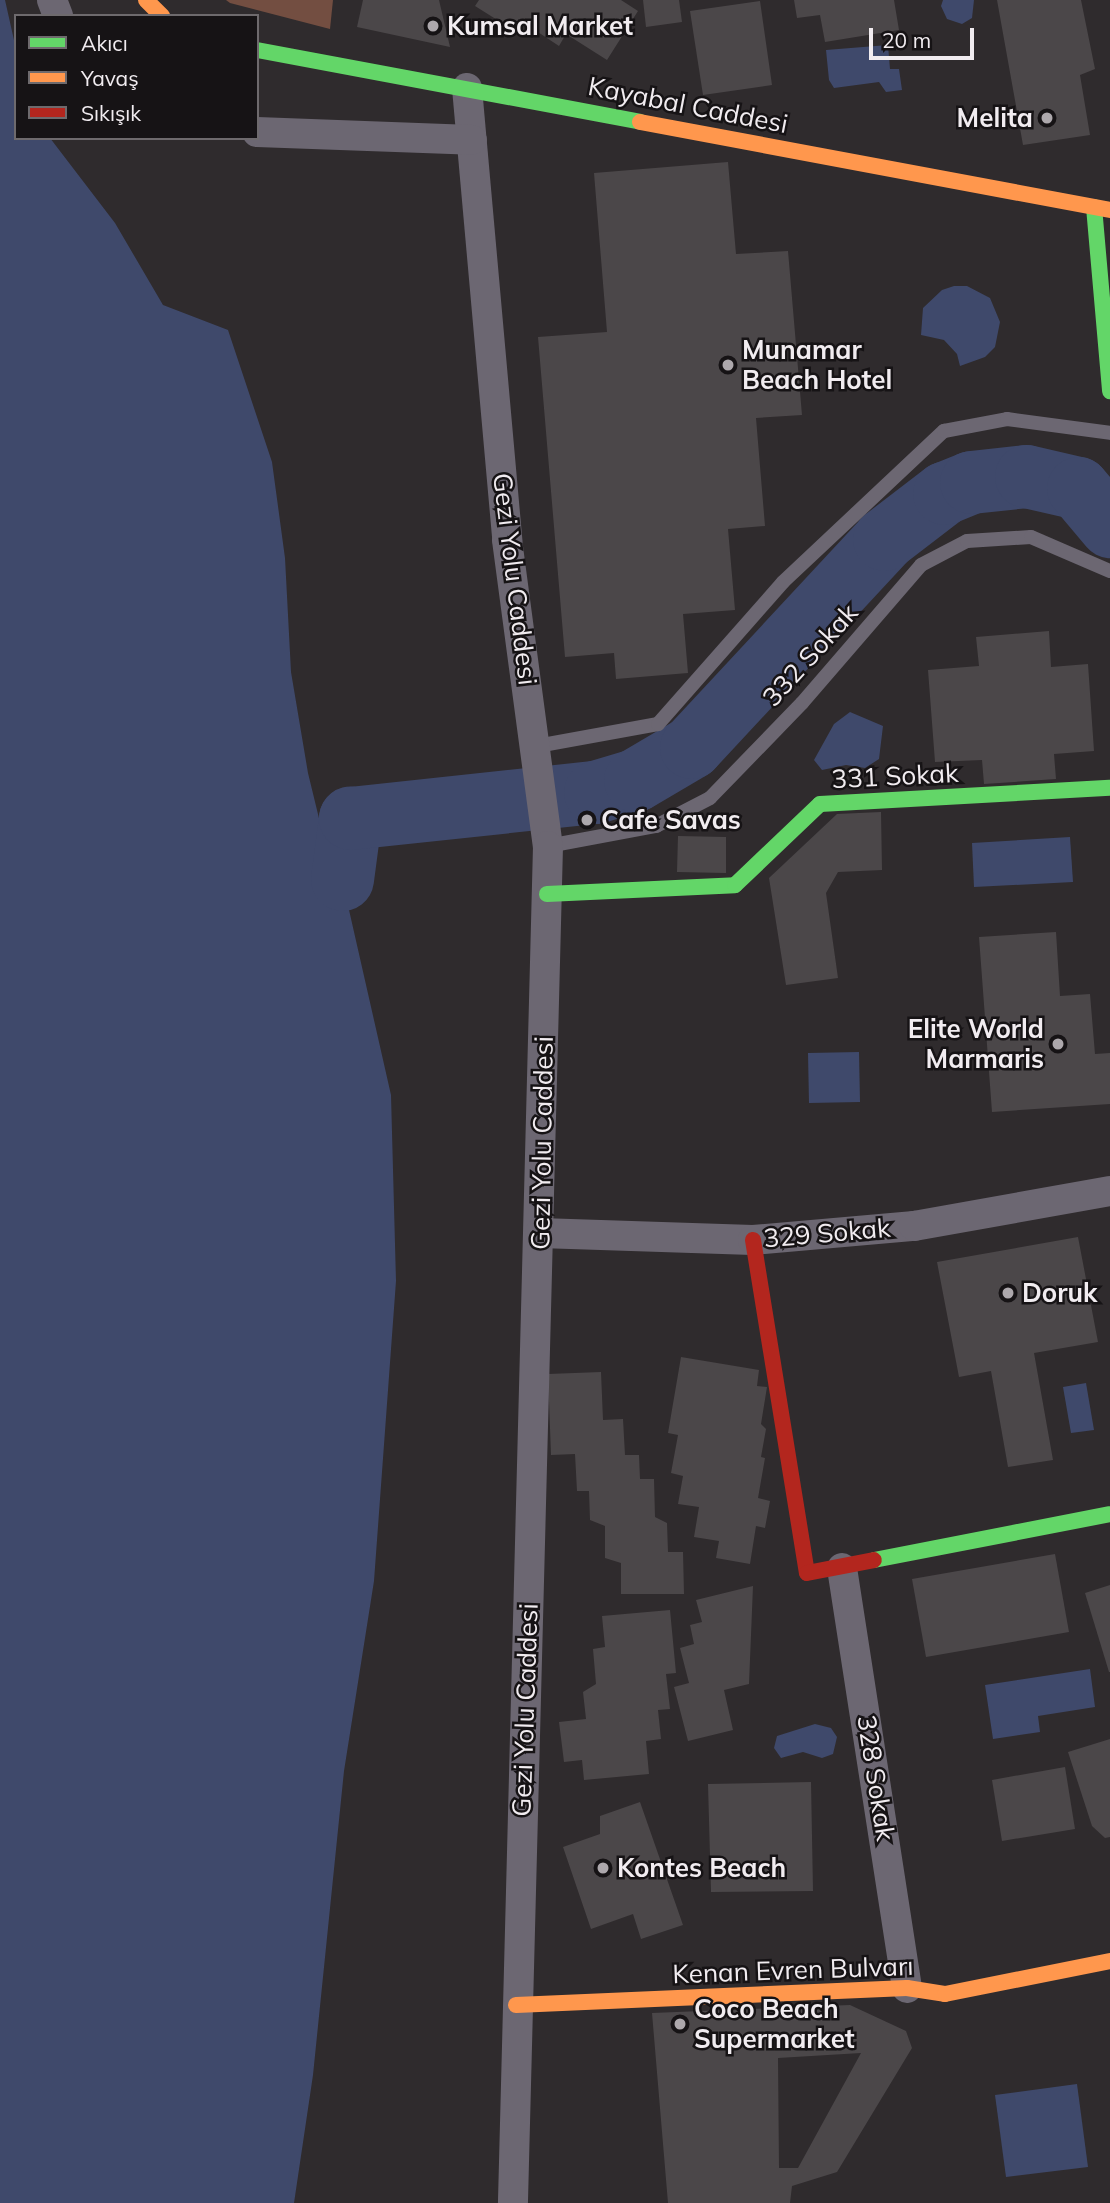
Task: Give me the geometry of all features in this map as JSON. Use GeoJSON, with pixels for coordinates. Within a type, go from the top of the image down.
{"type":"FeatureCollection","features":[{"type":"Feature","properties":{"kind":"street"},"geometry":{"type":"LineString","coordinates":[[146,0],[160,14]]}},
{"type":"Feature","properties":{"kind":"street","name":"Kayabal Caddesi"},"geometry":{"type":"LineString","coordinates":[[259,50],[1102,209]]}},
{"type":"Feature","properties":{"kind":"street","name":"Gezi Yolu Caddesi"},"geometry":{"type":"LineString","coordinates":[[467,88],[507,541],[539,755],[546,835],[540,1233],[516,2005],[513,2203]]}},
{"type":"Feature","properties":{"kind":"street"},"geometry":{"type":"LineString","coordinates":[[259,132],[472,139]]}},
{"type":"Feature","properties":{"kind":"street"},"geometry":{"type":"LineString","coordinates":[[1102,209],[1110,391]]}},
{"type":"Feature","properties":{"kind":"street","name":"331 Sokak"},"geometry":{"type":"LineString","coordinates":[[547,894],[735,885],[820,804],[1110,788]]}},
{"type":"Feature","properties":{"kind":"street","name":"329 Sokak"},"geometry":{"type":"LineString","coordinates":[[540,1233],[753,1240],[914,1226],[1110,1191]]}},
{"type":"Feature","properties":{"kind":"street"},"geometry":{"type":"LineString","coordinates":[[753,1240],[807,1573],[842,1569],[1110,1514]]}},
{"type":"Feature","properties":{"kind":"street","name":"328 Sokak"},"geometry":{"type":"LineString","coordinates":[[842,1569],[907,1987]]}},
{"type":"Feature","properties":{"kind":"street","name":"Kenan Evren Bulvarı"},"geometry":{"type":"LineString","coordinates":[[516,2005],[907,1987],[945,1994],[1110,1961]]}},
{"type":"Feature","properties":{"kind":"lane"},"geometry":{"type":"LineString","coordinates":[[539,755],[658,724],[783,582],[871,494],[944,431],[1007,419],[1110,433]]}},
{"type":"Feature","properties":{"kind":"lane","name":"332 Sokak"},"geometry":{"type":"LineString","coordinates":[[546,835],[656,826],[709,798],[802,703],[921,565],[967,541],[1031,537],[1110,571]]}},
{"type":"Feature","properties":{"kind":"shaded area"},"geometry":{"type":"Polygon","coordinates":[[[226,0],[333,0],[330,29],[230,3],[226,0]]]}},
{"type":"Feature","properties":{"kind":"water"},"geometry":{"type":"Polygon","coordinates":[[[0,0],[5,0],[14,40],[14,140],[52,140],[115,223],[163,305],[228,330],[272,462],[285,558],[291,672],[308,773],[325,843],[342,879],[391,1095],[396,1281],[374,1581],[344,1771],[313,2075],[294,2203],[0,2203],[0,0]]]}},
{"type":"Feature","properties":{"kind":"water"},"geometry":{"type":"Polygon","coordinates":[[[943,0],[974,0],[972,18],[962,24],[947,19],[941,6],[943,0]]]}},
{"type":"Feature","properties":{"kind":"water"},"geometry":{"type":"Polygon","coordinates":[[[888,45],[890,69],[899,69],[902,90],[886,92],[879,82],[834,88],[829,80],[826,50],[888,45]]]}},
{"type":"Feature","properties":{"kind":"water"},"geometry":{"type":"Polygon","coordinates":[[[967,286],[990,298],[1000,322],[995,347],[985,357],[960,366],[957,354],[944,340],[921,335],[923,308],[942,290],[967,286]]]}},
{"type":"Feature","properties":{"kind":"water"},"geometry":{"type":"Polygon","coordinates":[[[850,712],[883,726],[879,759],[865,768],[846,765],[822,770],[814,760],[834,724],[850,712]]]}},
{"type":"Feature","properties":{"kind":"water"},"geometry":{"type":"Polygon","coordinates":[[[1070,837],[1073,882],[974,887],[972,843],[1070,837]]]}},
{"type":"Feature","properties":{"kind":"water"},"geometry":{"type":"Polygon","coordinates":[[[859,1052],[860,1102],[809,1103],[808,1053],[859,1052]]]}},
{"type":"Feature","properties":{"kind":"water"},"geometry":{"type":"Polygon","coordinates":[[[1086,1383],[1094,1430],[1071,1433],[1063,1387],[1086,1383]]]}},
{"type":"Feature","properties":{"kind":"water"},"geometry":{"type":"Polygon","coordinates":[[[1090,1669],[1095,1707],[1038,1716],[1040,1732],[993,1739],[985,1685],[1090,1669]]]}},
{"type":"Feature","properties":{"kind":"water"},"geometry":{"type":"Polygon","coordinates":[[[815,1724],[831,1728],[837,1737],[833,1754],[822,1758],[803,1752],[781,1758],[774,1748],[777,1736],[815,1724]]]}},
{"type":"Feature","properties":{"kind":"water"},"geometry":{"type":"Polygon","coordinates":[[[1077,2084],[1088,2167],[1006,2177],[995,2095],[1077,2084]]]}},
{"type":"Feature","properties":{"kind":"building"},"geometry":{"type":"Polygon","coordinates":[[[363,0],[439,0],[450,47],[357,27],[363,0]]]}},
{"type":"Feature","properties":{"kind":"building"},"geometry":{"type":"Polygon","coordinates":[[[479,0],[621,0],[638,11],[607,60],[566,34],[559,46],[518,19],[518,33],[475,6],[479,0]]]}},
{"type":"Feature","properties":{"kind":"building"},"geometry":{"type":"Polygon","coordinates":[[[643,0],[679,0],[682,22],[646,27],[643,0]]]}},
{"type":"Feature","properties":{"kind":"building"},"geometry":{"type":"Polygon","coordinates":[[[794,0],[894,0],[899,30],[825,42],[820,15],[797,18],[794,0]]]}},
{"type":"Feature","properties":{"kind":"building"},"geometry":{"type":"Polygon","coordinates":[[[997,0],[1081,0],[1095,69],[1080,75],[1090,135],[1023,145],[997,0]]]}},
{"type":"Feature","properties":{"kind":"building"},"geometry":{"type":"Polygon","coordinates":[[[760,1],[772,85],[703,95],[690,11],[760,1]]]}},
{"type":"Feature","properties":{"kind":"building"},"geometry":{"type":"Polygon","coordinates":[[[728,162],[736,254],[788,251],[802,415],[756,418],[765,526],[728,529],[735,610],[683,614],[688,673],[616,679],[614,653],[565,657],[538,337],[607,332],[594,173],[728,162]]]}},
{"type":"Feature","properties":{"kind":"building"},"geometry":{"type":"Polygon","coordinates":[[[1049,631],[1051,667],[1088,664],[1094,751],[1054,754],[1056,779],[984,784],[982,760],[935,762],[928,670],[979,666],[976,637],[1049,631]]]}},
{"type":"Feature","properties":{"kind":"building"},"geometry":{"type":"Polygon","coordinates":[[[881,812],[882,870],[838,872],[826,893],[838,978],[786,985],[769,878],[837,814],[881,812]]]}},
{"type":"Feature","properties":{"kind":"building"},"geometry":{"type":"Polygon","coordinates":[[[678,836],[726,837],[726,873],[677,872],[678,836]]]}},
{"type":"Feature","properties":{"kind":"building"},"geometry":{"type":"Polygon","coordinates":[[[1056,932],[1060,996],[1090,994],[1095,1054],[1110,1053],[1110,1104],[992,1112],[979,937],[1056,932]]]}},
{"type":"Feature","properties":{"kind":"building"},"geometry":{"type":"Polygon","coordinates":[[[1078,1237],[1098,1342],[1034,1353],[1053,1460],[1008,1467],[991,1371],[959,1377],[937,1262],[1078,1237]]]}},
{"type":"Feature","properties":{"kind":"building"},"geometry":{"type":"Polygon","coordinates":[[[681,1357],[759,1370],[757,1386],[767,1387],[761,1424],[766,1429],[761,1457],[765,1458],[758,1498],[770,1501],[765,1528],[756,1526],[750,1564],[716,1558],[719,1541],[694,1537],[699,1507],[678,1504],[683,1476],[671,1473],[678,1435],[668,1433],[681,1357]]]}},
{"type":"Feature","properties":{"kind":"building"},"geometry":{"type":"Polygon","coordinates":[[[601,1372],[603,1420],[623,1419],[625,1455],[639,1455],[640,1479],[654,1479],[655,1517],[667,1523],[668,1552],[683,1552],[684,1594],[621,1594],[621,1563],[605,1558],[605,1526],[590,1520],[589,1491],[577,1491],[575,1454],[551,1455],[548,1374],[601,1372]]]}},
{"type":"Feature","properties":{"kind":"building"},"geometry":{"type":"Polygon","coordinates":[[[1055,1554],[1069,1632],[926,1657],[912,1579],[1055,1554]]]}},
{"type":"Feature","properties":{"kind":"building"},"geometry":{"type":"Polygon","coordinates":[[[1110,1585],[1110,1672],[1109,1672],[1085,1593],[1110,1585]]]}},
{"type":"Feature","properties":{"kind":"building"},"geometry":{"type":"Polygon","coordinates":[[[753,1586],[749,1684],[724,1690],[733,1730],[688,1741],[674,1687],[689,1683],[680,1648],[694,1644],[690,1625],[702,1622],[696,1600],[753,1586]]]}},
{"type":"Feature","properties":{"kind":"building"},"geometry":{"type":"Polygon","coordinates":[[[670,1610],[676,1673],[666,1674],[670,1709],[658,1710],[661,1739],[646,1741],[649,1774],[584,1780],[582,1760],[564,1762],[559,1722],[586,1719],[583,1692],[596,1684],[593,1649],[605,1647],[602,1616],[670,1610]]]}},
{"type":"Feature","properties":{"kind":"building"},"geometry":{"type":"Polygon","coordinates":[[[1110,1739],[1110,1837],[1105,1838],[1092,1826],[1068,1752],[1110,1739]]]}},
{"type":"Feature","properties":{"kind":"building"},"geometry":{"type":"Polygon","coordinates":[[[1065,1767],[1075,1829],[1002,1841],[992,1780],[1065,1767]]]}},
{"type":"Feature","properties":{"kind":"building"},"geometry":{"type":"Polygon","coordinates":[[[811,1782],[813,1891],[711,1892],[708,1784],[811,1782]]]}},
{"type":"Feature","properties":{"kind":"building"},"geometry":{"type":"Polygon","coordinates":[[[640,1802],[683,1925],[641,1939],[633,1914],[591,1929],[563,1847],[600,1834],[600,1816],[640,1802]]]}},
{"type":"Feature","properties":{"kind":"building"},"geometry":{"type":"Polygon","coordinates":[[[850,2005],[906,2031],[912,2048],[837,2172],[792,2186],[790,2203],[668,2203],[652,2013],[850,2005]],[[861,2053],[778,2058],[779,2168],[798,2168],[861,2053]]]}},
{"type":"Feature","properties":{"kind":"waterway"},"geometry":{"type":"LineString","coordinates":[[342,879],[350,818],[595,792],[635,780],[691,747],[884,539],[944,493],[971,482],[1026,476],[1078,488],[1110,526]]}},
{"type":"Feature","properties":{"kind":"traffic: fast"},"geometry":{"type":"LineString","coordinates":[[259,50],[640,122]]}},
{"type":"Feature","properties":{"kind":"traffic: fast"},"geometry":{"type":"LineString","coordinates":[[1094,207],[1110,391]]}},
{"type":"Feature","properties":{"kind":"traffic: fast"},"geometry":{"type":"LineString","coordinates":[[547,894],[735,885],[820,804],[1110,788]]}},
{"type":"Feature","properties":{"kind":"traffic: fast"},"geometry":{"type":"LineString","coordinates":[[874,1560],[1110,1514]]}},
{"type":"Feature","properties":{"kind":"traffic: slow"},"geometry":{"type":"LineString","coordinates":[[146,0],[160,14]]}},
{"type":"Feature","properties":{"kind":"traffic: slow"},"geometry":{"type":"LineString","coordinates":[[640,122],[1110,210]]}},
{"type":"Feature","properties":{"kind":"traffic: slow"},"geometry":{"type":"LineString","coordinates":[[516,2005],[907,1988],[945,1994],[1110,1961]]}},
{"type":"Feature","properties":{"kind":"traffic: jam"},"geometry":{"type":"LineString","coordinates":[[753,1240],[807,1573],[874,1560]]}},
{"type":"Feature","properties":{"kind":"place","name":"Kumsal Market"},"geometry":{"type":"Point","coordinates":[433,26]}},
{"type":"Feature","properties":{"kind":"place","name":"Melita"},"geometry":{"type":"Point","coordinates":[1047,118]}},
{"type":"Feature","properties":{"kind":"place","name":"Munamar Beach Hotel"},"geometry":{"type":"Point","coordinates":[728,365]}},
{"type":"Feature","properties":{"kind":"place","name":"Cafe Savas"},"geometry":{"type":"Point","coordinates":[587,820]}},
{"type":"Feature","properties":{"kind":"place","name":"Elite World Marmaris"},"geometry":{"type":"Point","coordinates":[1058,1044]}},
{"type":"Feature","properties":{"kind":"place","name":"Doruk"},"geometry":{"type":"Point","coordinates":[1008,1293]}},
{"type":"Feature","properties":{"kind":"place","name":"Kontes Beach"},"geometry":{"type":"Point","coordinates":[603,1868]}},
{"type":"Feature","properties":{"kind":"place","name":"Coco Beach Supermarket"},"geometry":{"type":"Point","coordinates":[680,2024]}}]}
